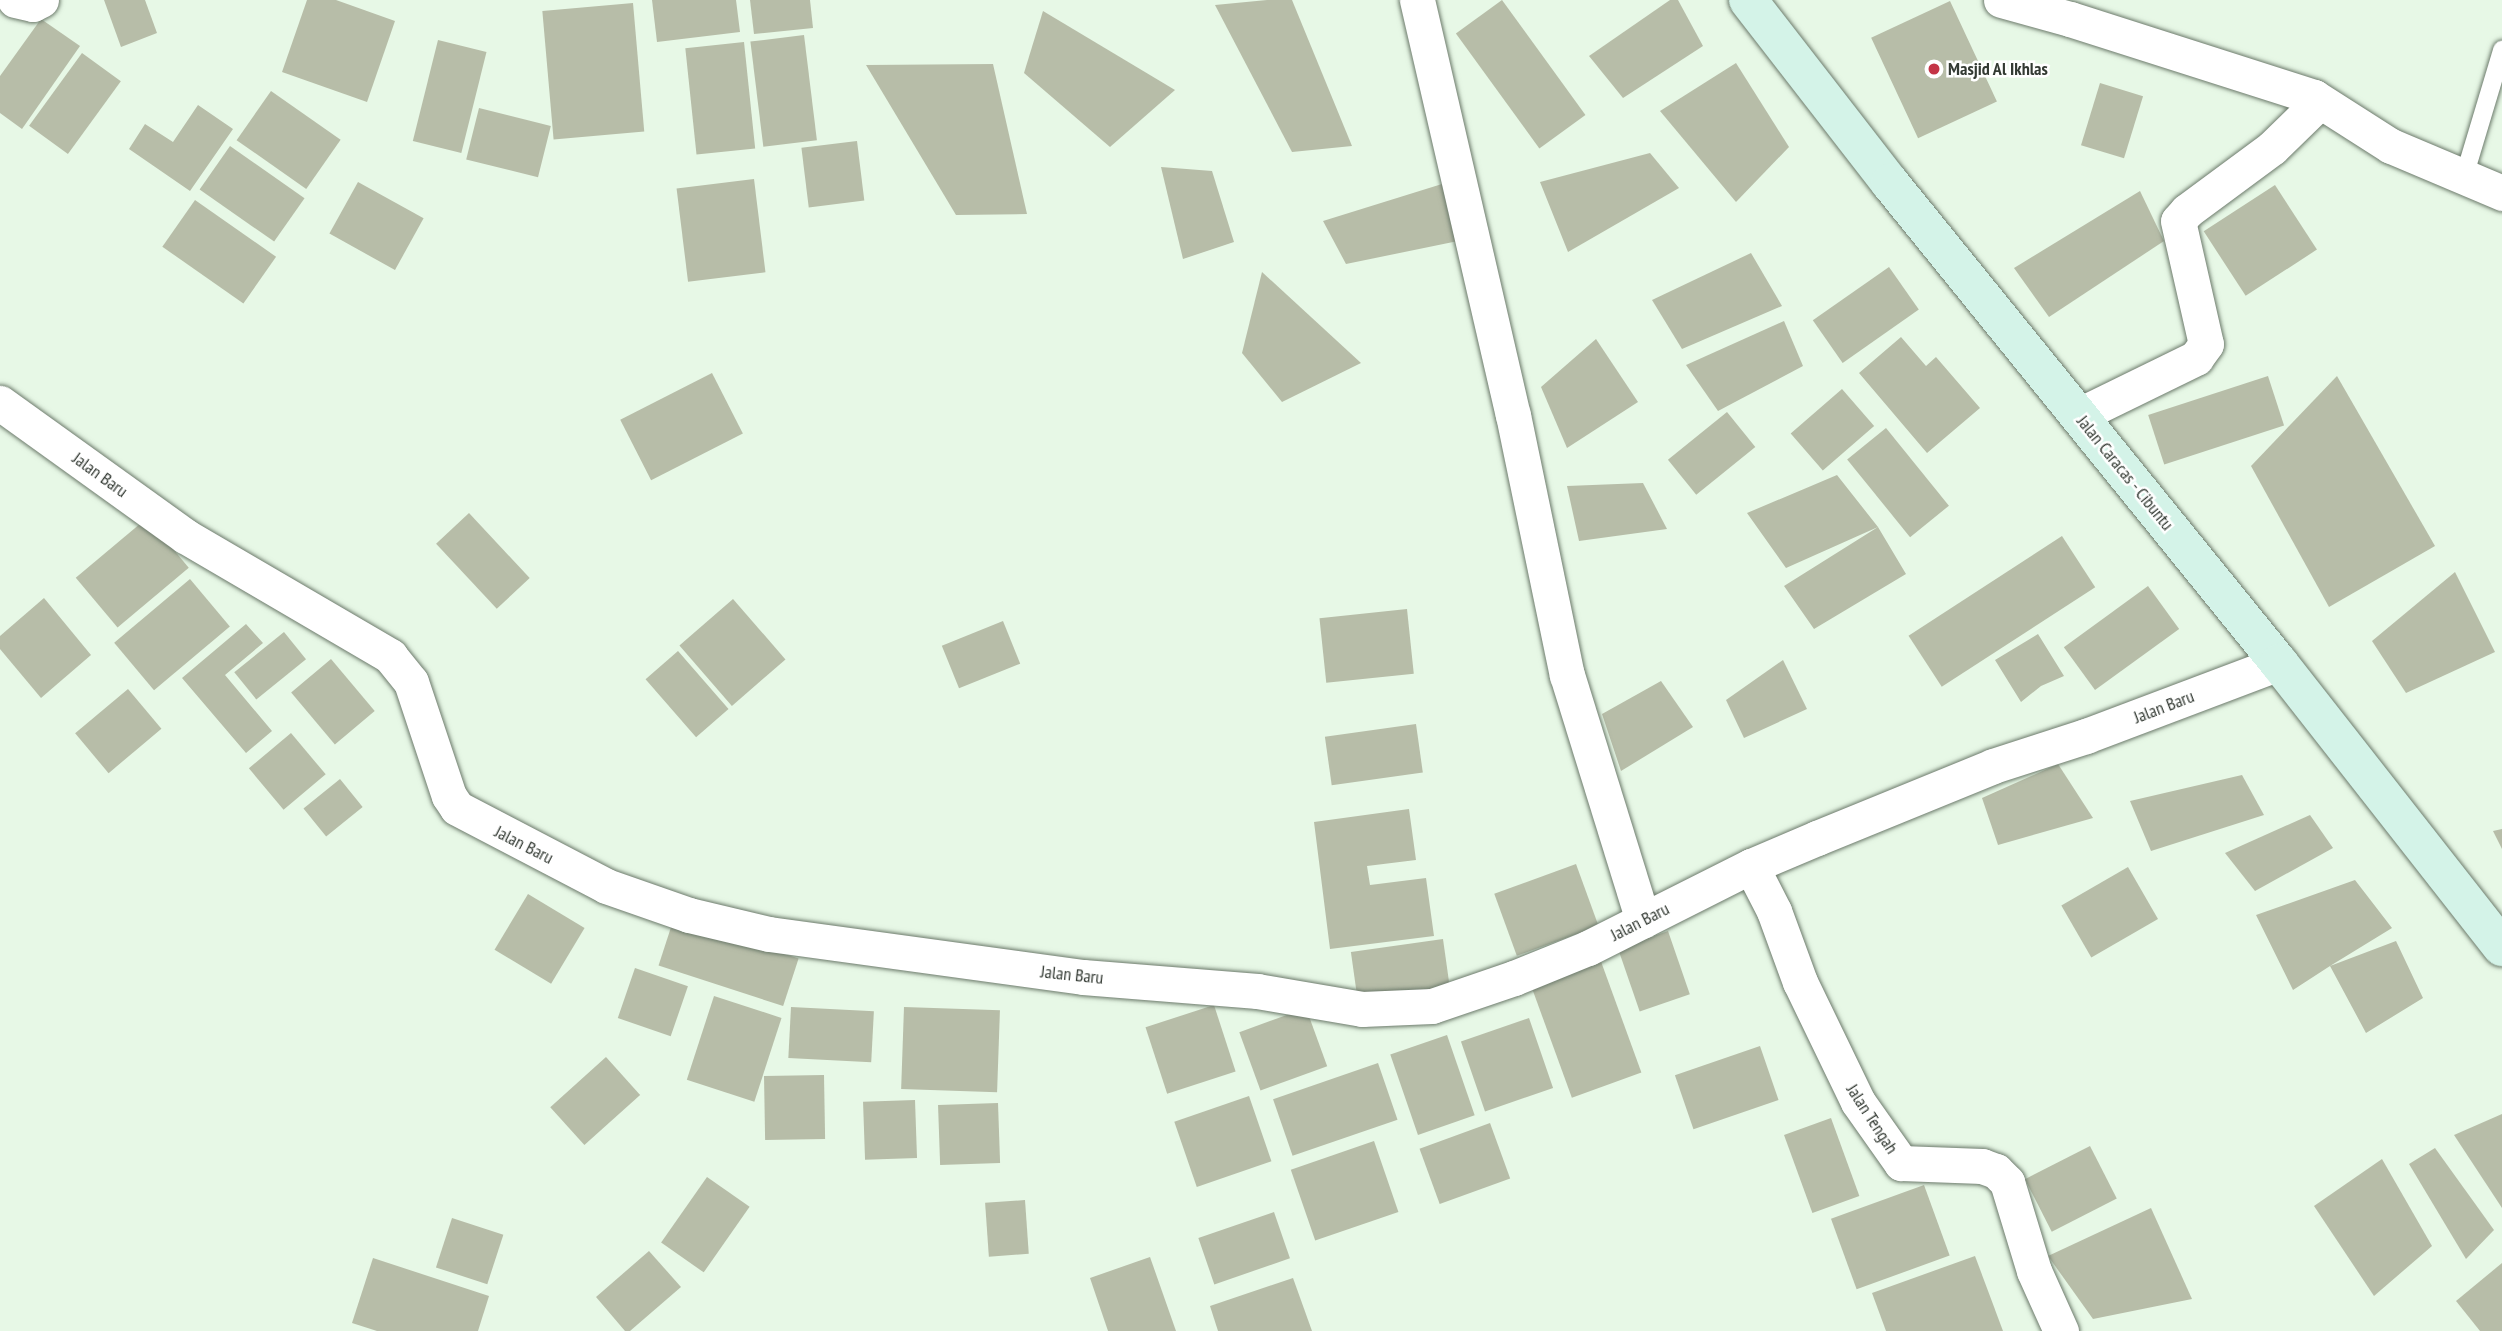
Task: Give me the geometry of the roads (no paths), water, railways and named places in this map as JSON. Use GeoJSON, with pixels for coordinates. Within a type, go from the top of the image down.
{"type":"FeatureCollection","features":[{"type":"Feature","properties":{"kind":"street"},"geometry":{"type":"LineString","coordinates":[[15,0],[33,4],[41,0]]}},
{"type":"Feature","properties":{"kind":"street"},"geometry":{"type":"LineString","coordinates":[[1418,0],[1513,415],[1567,675],[1643,920]]}},
{"type":"Feature","properties":{"kind":"street","name":"Jalan Caracas - Cibuntu"},"geometry":{"type":"LineString","coordinates":[[1748,0],[1890,183],[2278,663],[2502,947]]}},
{"type":"Feature","properties":{"kind":"street"},"geometry":{"type":"LineString","coordinates":[[2000,0],[2070,19],[2313,102],[2391,146],[2502,193]]}},
{"type":"Feature","properties":{"kind":"street"},"geometry":{"type":"LineString","coordinates":[[2079,415],[2196,358],[2206,344],[2178,221],[2187,211],[2272,149],[2313,102]]}},
{"type":"Feature","properties":{"kind":"street","name":"Jalan Baru"},"geometry":{"type":"LineString","coordinates":[[0,403],[185,536],[390,656],[411,682],[449,796],[457,808],[606,886],[689,915],[769,934],[1083,977],[1257,991],[1362,1009],[1432,1006],[1588,948],[1751,866],[1993,766],[2087,736],[2278,663]]}},
{"type":"Feature","properties":{"kind":"street","name":"Jalan Tengah"},"geometry":{"type":"LineString","coordinates":[[1751,866],[1773,911],[1800,982],[1858,1102],[1901,1163],[1982,1166],[1996,1171],[2007,1182],[2034,1271],[2061,1331]]}},
{"type":"Feature","properties":{"kind":"lane"},"geometry":{"type":"LineString","coordinates":[[2464,177],[2502,50]]}},
{"type":"Feature","properties":{"kind":"place","name":"Masjid Al Ikhlas"},"geometry":{"type":"Point","coordinates":[1934,69]}}]}
